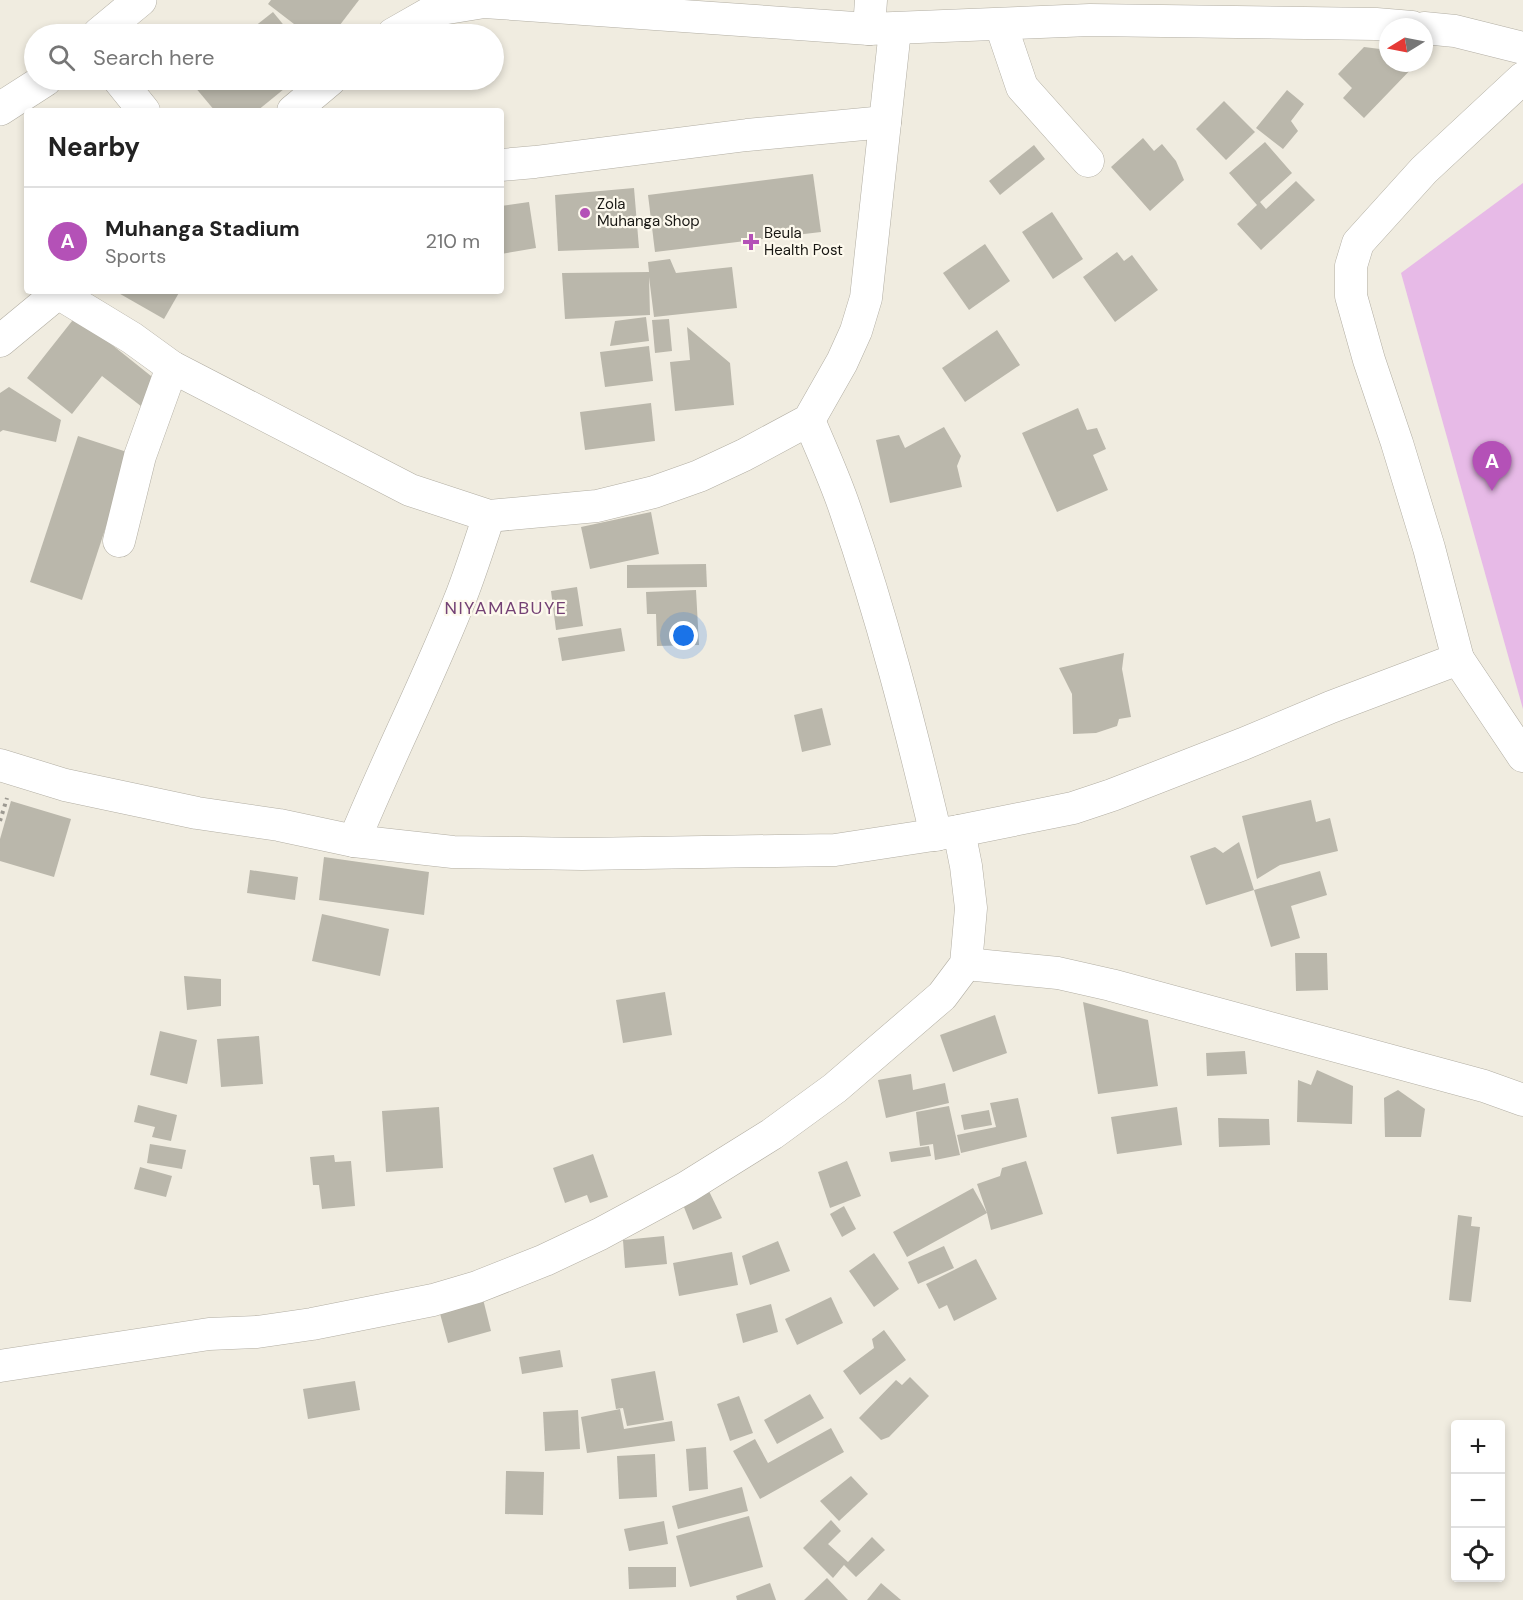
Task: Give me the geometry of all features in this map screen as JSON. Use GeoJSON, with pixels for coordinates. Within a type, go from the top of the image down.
{"type":"FeatureCollection","features":[{"type":"Feature","properties":{"kind":"highway"},"geometry":{"type":"LineString","coordinates":[[111,24],[140,0]]}},
{"type":"Feature","properties":{"kind":"highway"},"geometry":{"type":"LineString","coordinates":[[0,109],[29,90]]}},
{"type":"Feature","properties":{"kind":"street"},"geometry":{"type":"LineString","coordinates":[[410,24],[435,10],[484,2],[1001,25],[1092,10],[1284,11],[1379,24]]}},
{"type":"Feature","properties":{"kind":"street"},"geometry":{"type":"LineString","coordinates":[[62,294],[132,338],[172,367],[410,490],[489,516],[597,506],[654,492],[699,476],[809,420],[842,362],[856,330],[866,298],[885,122],[878,20]]}},
{"type":"Feature","properties":{"kind":"street"},"geometry":{"type":"LineString","coordinates":[[1001,25],[1022,87],[1088,161]]}},
{"type":"Feature","properties":{"kind":"street"},"geometry":{"type":"LineString","coordinates":[[1433,29],[1455,31],[1523,48]]}},
{"type":"Feature","properties":{"kind":"street"},"geometry":{"type":"LineString","coordinates":[[1523,78],[1424,170],[1358,243],[1351,266],[1351,296],[1369,360],[1423,527],[1458,659],[1523,756]]}},
{"type":"Feature","properties":{"kind":"street"},"geometry":{"type":"LineString","coordinates":[[127,90],[142,108]]}},
{"type":"Feature","properties":{"kind":"street"},"geometry":{"type":"LineString","coordinates":[[297,108],[318,90]]}},
{"type":"Feature","properties":{"kind":"street"},"geometry":{"type":"LineString","coordinates":[[504,165],[747,135],[885,122]]}},
{"type":"Feature","properties":{"kind":"street"},"geometry":{"type":"LineString","coordinates":[[0,341],[57,294]]}},
{"type":"Feature","properties":{"kind":"street"},"geometry":{"type":"LineString","coordinates":[[119,541],[140,456],[172,367]]}},
{"type":"Feature","properties":{"kind":"street"},"geometry":{"type":"LineString","coordinates":[[0,1366],[209,1334],[257,1332],[363,1315],[477,1287],[545,1260],[600,1234],[687,1187],[772,1134],[835,1088],[942,996],[966,964],[971,908],[966,866],[948,833],[845,507],[809,420]]}},
{"type":"Feature","properties":{"kind":"street"},"geometry":{"type":"LineString","coordinates":[[354,841],[462,594],[489,516]]}},
{"type":"Feature","properties":{"kind":"street"},"geometry":{"type":"LineString","coordinates":[[0,765],[65,784],[197,813],[279,825],[354,841],[453,852],[582,854],[835,850],[948,833],[1073,808],[1243,744],[1331,706],[1458,659]]}},
{"type":"Feature","properties":{"kind":"street"},"geometry":{"type":"LineString","coordinates":[[966,964],[1058,973],[1111,985],[1484,1086],[1523,1100]]}},
{"type":"Feature","properties":{"kind":"shaded area"},"geometry":{"type":"Polygon","coordinates":[[[1523,183],[1523,709],[1401,273],[1523,183]]]}},
{"type":"Feature","properties":{"kind":"building"},"geometry":{"type":"Polygon","coordinates":[[[271,0],[359,0],[341,24],[294,24],[268,4],[271,0]]]}},
{"type":"Feature","properties":{"kind":"building"},"geometry":{"type":"Polygon","coordinates":[[[273,12],[283,24],[258,24],[273,12]]]}},
{"type":"Feature","properties":{"kind":"building"},"geometry":{"type":"Polygon","coordinates":[[[1364,47],[1379,49],[1379,72],[1408,72],[1364,118],[1343,98],[1352,88],[1338,74],[1364,47]]]}},
{"type":"Feature","properties":{"kind":"building"},"geometry":{"type":"Polygon","coordinates":[[[197,90],[283,90],[261,108],[212,108],[197,90]]]}},
{"type":"Feature","properties":{"kind":"building"},"geometry":{"type":"Polygon","coordinates":[[[1287,90],[1304,104],[1291,121],[1298,131],[1283,149],[1256,128],[1287,90]]]}},
{"type":"Feature","properties":{"kind":"building"},"geometry":{"type":"Polygon","coordinates":[[[1224,101],[1255,132],[1226,160],[1196,129],[1224,101]]]}},
{"type":"Feature","properties":{"kind":"building"},"geometry":{"type":"Polygon","coordinates":[[[1143,138],[1154,151],[1162,144],[1176,161],[1184,180],[1150,211],[1111,167],[1143,138]]]}},
{"type":"Feature","properties":{"kind":"building"},"geometry":{"type":"Polygon","coordinates":[[[1265,142],[1292,173],[1260,202],[1266,209],[1296,181],[1315,200],[1261,250],[1237,224],[1257,205],[1229,173],[1265,142]]]}},
{"type":"Feature","properties":{"kind":"building"},"geometry":{"type":"Polygon","coordinates":[[[1034,145],[1045,159],[1000,195],[989,181],[1034,145]]]}},
{"type":"Feature","properties":{"kind":"building"},"geometry":{"type":"Polygon","coordinates":[[[813,174],[821,232],[655,252],[648,195],[813,174]]]}},
{"type":"Feature","properties":{"kind":"building"},"geometry":{"type":"Polygon","coordinates":[[[634,188],[639,248],[558,251],[555,195],[634,188]]]}},
{"type":"Feature","properties":{"kind":"building"},"geometry":{"type":"Polygon","coordinates":[[[529,202],[536,248],[504,253],[504,206],[529,202]]]}},
{"type":"Feature","properties":{"kind":"building"},"geometry":{"type":"Polygon","coordinates":[[[1052,212],[1083,259],[1053,279],[1022,232],[1052,212]]]}},
{"type":"Feature","properties":{"kind":"building"},"geometry":{"type":"Polygon","coordinates":[[[985,244],[1010,281],[969,310],[943,273],[985,244]]]}},
{"type":"Feature","properties":{"kind":"building"},"geometry":{"type":"Polygon","coordinates":[[[1117,252],[1124,261],[1132,255],[1158,290],[1115,322],[1083,277],[1117,252]]]}},
{"type":"Feature","properties":{"kind":"building"},"geometry":{"type":"Polygon","coordinates":[[[670,259],[676,273],[732,267],[737,308],[654,317],[649,277],[650,315],[565,319],[562,273],[649,272],[648,262],[670,259]]]}},
{"type":"Feature","properties":{"kind":"building"},"geometry":{"type":"Polygon","coordinates":[[[120,294],[178,294],[164,319],[120,294]]]}},
{"type":"Feature","properties":{"kind":"building"},"geometry":{"type":"Polygon","coordinates":[[[76,316],[156,380],[146,410],[102,376],[72,414],[27,378],[76,316]]]}},
{"type":"Feature","properties":{"kind":"building"},"geometry":{"type":"Polygon","coordinates":[[[646,317],[649,341],[610,346],[615,321],[646,317]]]}},
{"type":"Feature","properties":{"kind":"building"},"geometry":{"type":"Polygon","coordinates":[[[669,319],[672,351],[655,353],[652,320],[669,319]]]}},
{"type":"Feature","properties":{"kind":"building"},"geometry":{"type":"Polygon","coordinates":[[[687,327],[730,363],[734,405],[675,411],[670,362],[690,360],[687,327]]]}},
{"type":"Feature","properties":{"kind":"building"},"geometry":{"type":"Polygon","coordinates":[[[997,330],[1020,365],[965,402],[942,368],[997,330]]]}},
{"type":"Feature","properties":{"kind":"building"},"geometry":{"type":"Polygon","coordinates":[[[649,346],[653,381],[605,387],[600,352],[649,346]]]}},
{"type":"Feature","properties":{"kind":"building"},"geometry":{"type":"Polygon","coordinates":[[[9,387],[61,420],[56,442],[3,430],[0,432],[0,393],[9,387]]]}},
{"type":"Feature","properties":{"kind":"building"},"geometry":{"type":"Polygon","coordinates":[[[651,403],[655,441],[585,450],[580,412],[651,403]]]}},
{"type":"Feature","properties":{"kind":"building"},"geometry":{"type":"Polygon","coordinates":[[[1078,408],[1087,430],[1097,428],[1106,449],[1093,455],[1108,490],[1057,512],[1022,433],[1078,408]]]}},
{"type":"Feature","properties":{"kind":"building"},"geometry":{"type":"Polygon","coordinates":[[[944,427],[961,456],[957,466],[962,487],[890,503],[876,440],[899,435],[905,448],[944,427]]]}},
{"type":"Feature","properties":{"kind":"building"},"geometry":{"type":"Polygon","coordinates":[[[78,436],[130,453],[82,600],[30,582],[78,436]]]}},
{"type":"Feature","properties":{"kind":"building"},"geometry":{"type":"Polygon","coordinates":[[[651,512],[659,554],[590,569],[581,527],[651,512]]]}},
{"type":"Feature","properties":{"kind":"building"},"geometry":{"type":"Polygon","coordinates":[[[706,564],[707,587],[627,588],[627,565],[706,564]]]}},
{"type":"Feature","properties":{"kind":"building"},"geometry":{"type":"Polygon","coordinates":[[[577,587],[583,626],[556,630],[551,591],[577,587]]]}},
{"type":"Feature","properties":{"kind":"building"},"geometry":{"type":"Polygon","coordinates":[[[696,590],[699,645],[657,646],[656,614],[647,614],[646,592],[696,590]]]}},
{"type":"Feature","properties":{"kind":"building"},"geometry":{"type":"Polygon","coordinates":[[[621,628],[625,651],[562,661],[558,638],[621,628]]]}},
{"type":"Feature","properties":{"kind":"building"},"geometry":{"type":"Polygon","coordinates":[[[1124,653],[1122,669],[1131,717],[1119,719],[1117,726],[1096,733],[1073,734],[1072,694],[1059,668],[1124,653]]]}},
{"type":"Feature","properties":{"kind":"building"},"geometry":{"type":"Polygon","coordinates":[[[822,708],[831,745],[802,752],[794,715],[822,708]]]}},
{"type":"Feature","properties":{"kind":"building"},"geometry":{"type":"Polygon","coordinates":[[[1311,800],[1316,822],[1330,818],[1338,851],[1280,865],[1257,879],[1242,816],[1311,800]]]}},
{"type":"Feature","properties":{"kind":"building"},"geometry":{"type":"Polygon","coordinates":[[[11,801],[71,819],[54,877],[0,861],[0,839],[11,801]]]}},
{"type":"Feature","properties":{"kind":"building"},"geometry":{"type":"Polygon","coordinates":[[[1239,842],[1254,890],[1206,905],[1190,856],[1215,847],[1223,853],[1239,842]]]}},
{"type":"Feature","properties":{"kind":"building"},"geometry":{"type":"Polygon","coordinates":[[[324,857],[429,872],[424,915],[319,900],[324,857]]]}},
{"type":"Feature","properties":{"kind":"building"},"geometry":{"type":"Polygon","coordinates":[[[250,870],[298,877],[295,900],[247,893],[250,870]]]}},
{"type":"Feature","properties":{"kind":"building"},"geometry":{"type":"Polygon","coordinates":[[[1320,871],[1327,895],[1291,906],[1300,938],[1271,947],[1254,890],[1320,871]]]}},
{"type":"Feature","properties":{"kind":"building"},"geometry":{"type":"Polygon","coordinates":[[[322,914],[389,929],[380,976],[312,961],[322,914]]]}},
{"type":"Feature","properties":{"kind":"building"},"geometry":{"type":"Polygon","coordinates":[[[1295,953],[1327,953],[1328,990],[1296,991],[1295,953]]]}},
{"type":"Feature","properties":{"kind":"building"},"geometry":{"type":"Polygon","coordinates":[[[184,976],[221,979],[221,1006],[187,1010],[184,976]]]}},
{"type":"Feature","properties":{"kind":"building"},"geometry":{"type":"Polygon","coordinates":[[[665,992],[672,1035],[623,1043],[616,1000],[665,992]]]}},
{"type":"Feature","properties":{"kind":"building"},"geometry":{"type":"Polygon","coordinates":[[[1083,1002],[1148,1020],[1158,1086],[1098,1094],[1083,1002]]]}},
{"type":"Feature","properties":{"kind":"building"},"geometry":{"type":"Polygon","coordinates":[[[995,1015],[1007,1053],[953,1072],[940,1035],[995,1015]]]}},
{"type":"Feature","properties":{"kind":"building"},"geometry":{"type":"Polygon","coordinates":[[[160,1031],[197,1040],[187,1084],[150,1075],[160,1031]]]}},
{"type":"Feature","properties":{"kind":"building"},"geometry":{"type":"Polygon","coordinates":[[[259,1036],[263,1084],[221,1087],[217,1039],[259,1036]]]}},
{"type":"Feature","properties":{"kind":"building"},"geometry":{"type":"Polygon","coordinates":[[[1245,1051],[1247,1074],[1207,1076],[1206,1053],[1245,1051]]]}},
{"type":"Feature","properties":{"kind":"building"},"geometry":{"type":"Polygon","coordinates":[[[1317,1070],[1353,1086],[1352,1124],[1297,1122],[1298,1080],[1311,1085],[1317,1070]]]}},
{"type":"Feature","properties":{"kind":"building"},"geometry":{"type":"Polygon","coordinates":[[[911,1074],[913,1090],[945,1083],[949,1103],[886,1118],[878,1080],[911,1074]]]}},
{"type":"Feature","properties":{"kind":"building"},"geometry":{"type":"Polygon","coordinates":[[[1398,1090],[1425,1109],[1421,1137],[1385,1137],[1384,1098],[1398,1090]]]}},
{"type":"Feature","properties":{"kind":"building"},"geometry":{"type":"Polygon","coordinates":[[[1018,1098],[1027,1137],[961,1153],[957,1135],[996,1127],[990,1103],[1018,1098]]]}},
{"type":"Feature","properties":{"kind":"building"},"geometry":{"type":"Polygon","coordinates":[[[138,1105],[177,1115],[171,1141],[152,1137],[155,1127],[134,1122],[138,1105]]]}},
{"type":"Feature","properties":{"kind":"building"},"geometry":{"type":"Polygon","coordinates":[[[949,1106],[960,1155],[935,1160],[933,1144],[920,1146],[916,1112],[949,1106]]]}},
{"type":"Feature","properties":{"kind":"building"},"geometry":{"type":"Polygon","coordinates":[[[439,1107],[443,1168],[386,1172],[382,1111],[439,1107]]]}},
{"type":"Feature","properties":{"kind":"building"},"geometry":{"type":"Polygon","coordinates":[[[1177,1107],[1182,1145],[1117,1154],[1111,1117],[1177,1107]]]}},
{"type":"Feature","properties":{"kind":"building"},"geometry":{"type":"Polygon","coordinates":[[[989,1110],[992,1125],[964,1130],[961,1115],[989,1110]]]}},
{"type":"Feature","properties":{"kind":"building"},"geometry":{"type":"Polygon","coordinates":[[[1218,1118],[1269,1119],[1270,1145],[1219,1147],[1218,1118]]]}},
{"type":"Feature","properties":{"kind":"building"},"geometry":{"type":"Polygon","coordinates":[[[150,1144],[186,1150],[182,1169],[147,1163],[150,1144]]]}},
{"type":"Feature","properties":{"kind":"building"},"geometry":{"type":"Polygon","coordinates":[[[929,1146],[931,1156],[891,1162],[889,1152],[929,1146]]]}},
{"type":"Feature","properties":{"kind":"building"},"geometry":{"type":"Polygon","coordinates":[[[593,1154],[608,1197],[590,1203],[587,1195],[565,1203],[553,1168],[593,1154]]]}},
{"type":"Feature","properties":{"kind":"building"},"geometry":{"type":"Polygon","coordinates":[[[334,1155],[335,1162],[351,1161],[355,1206],[322,1209],[319,1185],[313,1185],[310,1157],[334,1155]]]}},
{"type":"Feature","properties":{"kind":"building"},"geometry":{"type":"Polygon","coordinates":[[[847,1161],[861,1196],[830,1208],[818,1172],[847,1161]]]}},
{"type":"Feature","properties":{"kind":"building"},"geometry":{"type":"Polygon","coordinates":[[[1026,1161],[1043,1214],[991,1230],[977,1184],[1000,1176],[1002,1168],[1026,1161]]]}},
{"type":"Feature","properties":{"kind":"building"},"geometry":{"type":"Polygon","coordinates":[[[140,1167],[172,1176],[166,1197],[134,1189],[140,1167]]]}},
{"type":"Feature","properties":{"kind":"building"},"geometry":{"type":"Polygon","coordinates":[[[706,1185],[722,1218],[693,1230],[680,1197],[706,1185]]]}},
{"type":"Feature","properties":{"kind":"building"},"geometry":{"type":"Polygon","coordinates":[[[973,1188],[987,1213],[907,1257],[893,1232],[973,1188]]]}},
{"type":"Feature","properties":{"kind":"building"},"geometry":{"type":"Polygon","coordinates":[[[844,1206],[856,1229],[842,1237],[830,1214],[844,1206]]]}},
{"type":"Feature","properties":{"kind":"building"},"geometry":{"type":"Polygon","coordinates":[[[1458,1215],[1472,1217],[1471,1226],[1480,1227],[1471,1302],[1449,1300],[1458,1215]]]}},
{"type":"Feature","properties":{"kind":"building"},"geometry":{"type":"Polygon","coordinates":[[[664,1236],[667,1264],[625,1268],[623,1240],[664,1236]]]}},
{"type":"Feature","properties":{"kind":"building"},"geometry":{"type":"Polygon","coordinates":[[[778,1241],[790,1271],[750,1285],[742,1256],[778,1241]]]}},
{"type":"Feature","properties":{"kind":"building"},"geometry":{"type":"Polygon","coordinates":[[[944,1246],[954,1268],[918,1284],[908,1262],[944,1246]]]}},
{"type":"Feature","properties":{"kind":"building"},"geometry":{"type":"Polygon","coordinates":[[[732,1252],[738,1285],[679,1296],[673,1263],[732,1252]]]}},
{"type":"Feature","properties":{"kind":"building"},"geometry":{"type":"Polygon","coordinates":[[[874,1253],[899,1289],[874,1307],[849,1271],[874,1253]]]}},
{"type":"Feature","properties":{"kind":"building"},"geometry":{"type":"Polygon","coordinates":[[[976,1259],[997,1299],[954,1321],[947,1305],[939,1309],[926,1284],[976,1259]]]}},
{"type":"Feature","properties":{"kind":"building"},"geometry":{"type":"Polygon","coordinates":[[[831,1297],[843,1323],[797,1345],[785,1319],[831,1297]]]}},
{"type":"Feature","properties":{"kind":"building"},"geometry":{"type":"Polygon","coordinates":[[[483,1299],[491,1331],[448,1343],[439,1310],[483,1299]]]}},
{"type":"Feature","properties":{"kind":"building"},"geometry":{"type":"Polygon","coordinates":[[[771,1304],[778,1332],[743,1343],[736,1314],[771,1304]]]}},
{"type":"Feature","properties":{"kind":"building"},"geometry":{"type":"Polygon","coordinates":[[[884,1330],[906,1360],[860,1395],[843,1371],[874,1348],[872,1339],[884,1330]]]}},
{"type":"Feature","properties":{"kind":"building"},"geometry":{"type":"Polygon","coordinates":[[[560,1350],[563,1367],[522,1374],[519,1357],[560,1350]]]}},
{"type":"Feature","properties":{"kind":"building"},"geometry":{"type":"Polygon","coordinates":[[[655,1371],[664,1420],[627,1426],[623,1408],[616,1409],[611,1379],[655,1371]]]}},
{"type":"Feature","properties":{"kind":"building"},"geometry":{"type":"Polygon","coordinates":[[[910,1377],[929,1396],[889,1437],[881,1440],[859,1418],[896,1380],[902,1385],[910,1377]]]}},
{"type":"Feature","properties":{"kind":"building"},"geometry":{"type":"Polygon","coordinates":[[[355,1381],[360,1410],[308,1419],[303,1389],[355,1381]]]}},
{"type":"Feature","properties":{"kind":"building"},"geometry":{"type":"Polygon","coordinates":[[[810,1394],[824,1418],[777,1444],[764,1420],[810,1394]]]}},
{"type":"Feature","properties":{"kind":"building"},"geometry":{"type":"Polygon","coordinates":[[[739,1396],[753,1433],[730,1441],[717,1404],[739,1396]]]}},
{"type":"Feature","properties":{"kind":"building"},"geometry":{"type":"Polygon","coordinates":[[[620,1409],[624,1429],[672,1421],[675,1441],[587,1453],[581,1417],[620,1409]]]}},
{"type":"Feature","properties":{"kind":"building"},"geometry":{"type":"Polygon","coordinates":[[[578,1410],[580,1449],[545,1451],[543,1412],[578,1410]]]}},
{"type":"Feature","properties":{"kind":"building"},"geometry":{"type":"Polygon","coordinates":[[[831,1428],[844,1452],[760,1499],[733,1451],[755,1439],[768,1463],[831,1428]]]}},
{"type":"Feature","properties":{"kind":"building"},"geometry":{"type":"Polygon","coordinates":[[[706,1447],[708,1489],[689,1491],[686,1449],[706,1447]]]}},
{"type":"Feature","properties":{"kind":"building"},"geometry":{"type":"Polygon","coordinates":[[[655,1454],[657,1497],[619,1499],[617,1456],[655,1454]]]}},
{"type":"Feature","properties":{"kind":"building"},"geometry":{"type":"Polygon","coordinates":[[[506,1471],[544,1472],[543,1515],[505,1514],[506,1471]]]}},
{"type":"Feature","properties":{"kind":"building"},"geometry":{"type":"Polygon","coordinates":[[[851,1476],[868,1494],[839,1521],[820,1501],[851,1476]]]}},
{"type":"Feature","properties":{"kind":"building"},"geometry":{"type":"Polygon","coordinates":[[[742,1487],[748,1511],[678,1529],[672,1506],[742,1487]]]}},
{"type":"Feature","properties":{"kind":"building"},"geometry":{"type":"Polygon","coordinates":[[[749,1516],[763,1567],[690,1587],[676,1536],[749,1516]]]}},
{"type":"Feature","properties":{"kind":"building"},"geometry":{"type":"Polygon","coordinates":[[[831,1520],[841,1531],[828,1544],[848,1562],[872,1537],[885,1550],[856,1577],[844,1565],[833,1578],[803,1548],[831,1520]]]}},
{"type":"Feature","properties":{"kind":"building"},"geometry":{"type":"Polygon","coordinates":[[[664,1521],[668,1544],[629,1551],[624,1529],[664,1521]]]}},
{"type":"Feature","properties":{"kind":"building"},"geometry":{"type":"Polygon","coordinates":[[[628,1567],[676,1567],[676,1587],[629,1589],[628,1567]]]}},
{"type":"Feature","properties":{"kind":"building"},"geometry":{"type":"Polygon","coordinates":[[[827,1578],[848,1600],[804,1600],[827,1578]]]}},
{"type":"Feature","properties":{"kind":"building"},"geometry":{"type":"Polygon","coordinates":[[[770,1583],[776,1600],[737,1600],[736,1596],[770,1583]]]}},
{"type":"Feature","properties":{"kind":"building"},"geometry":{"type":"Polygon","coordinates":[[[881,1583],[901,1600],[867,1600],[881,1583]]]}},
{"type":"Feature","properties":{"kind":"place","name":"Zola Muhanga Shop"},"geometry":{"type":"Point","coordinates":[585,213]}},
{"type":"Feature","properties":{"kind":"place","name":"Beula Health Post"},"geometry":{"type":"Point","coordinates":[751,242]}},
{"type":"Feature","properties":{"kind":"place","name":"Muhanga Stadium"},"geometry":{"type":"Point","coordinates":[1492,491]}},
{"type":"Feature","properties":{"kind":"district","name":"NIYAMABUYE"},"geometry":{"type":"Point","coordinates":[506,608]}}]}
